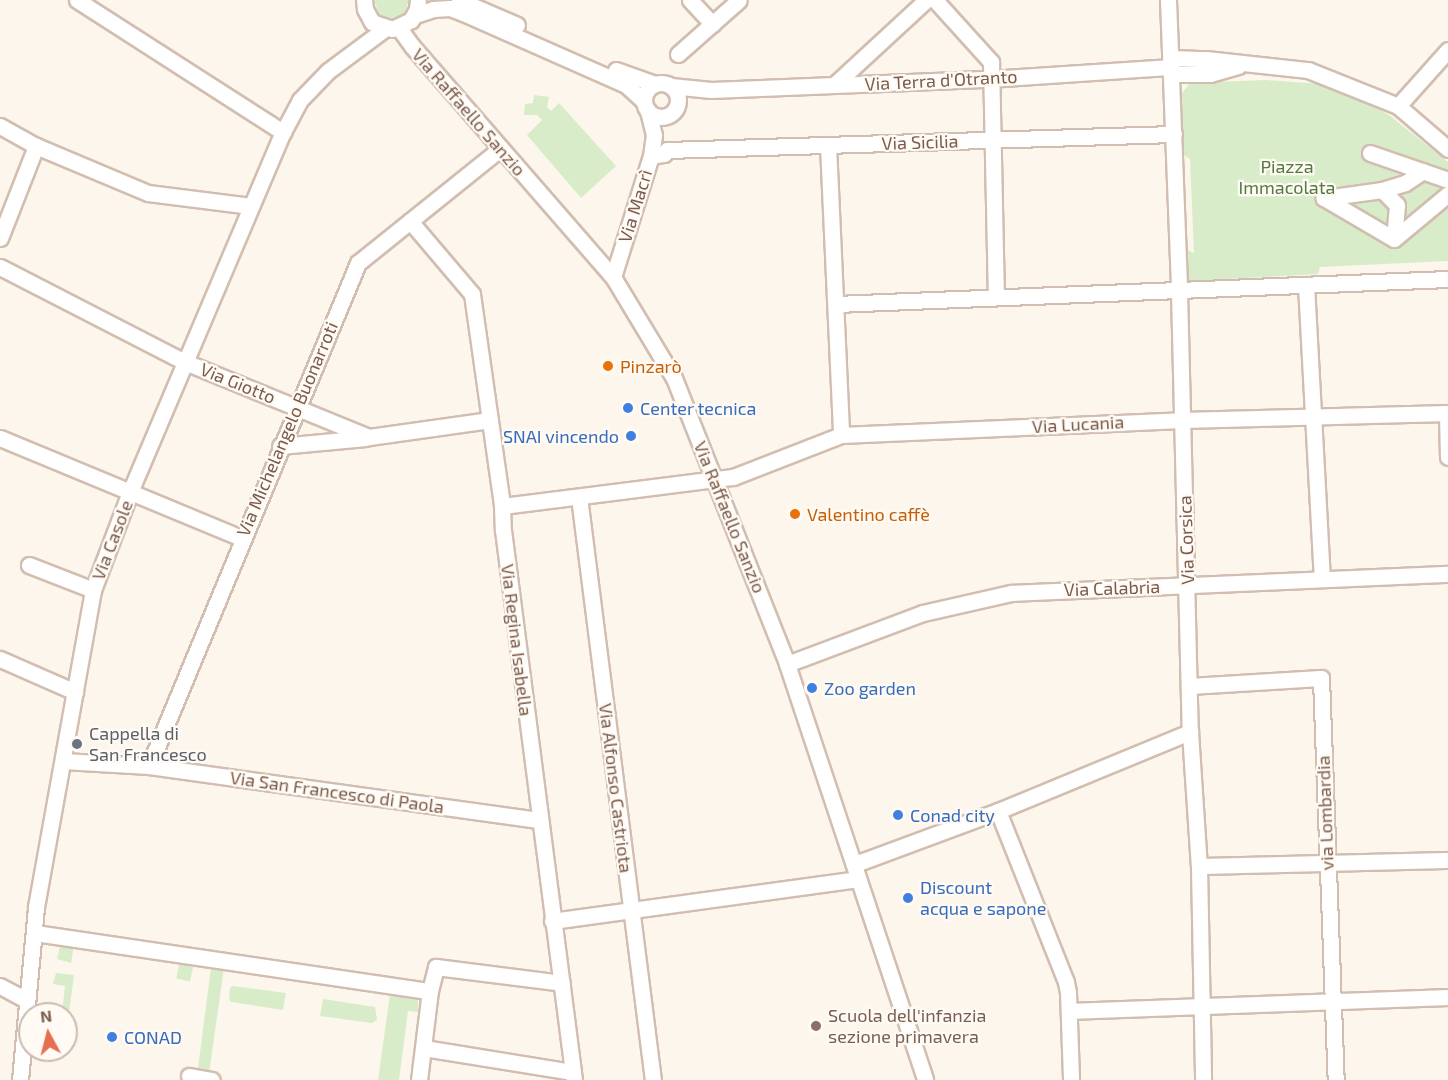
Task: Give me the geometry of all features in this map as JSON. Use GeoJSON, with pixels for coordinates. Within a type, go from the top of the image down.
{"type":"FeatureCollection","features":[{"type":"Feature","properties":{"kind":"street"},"geometry":{"type":"LineString","coordinates":[[77,0],[283,132]]}},
{"type":"Feature","properties":{"kind":"street"},"geometry":{"type":"LineString","coordinates":[[690,0],[712,24]]}},
{"type":"Feature","properties":{"kind":"street"},"geometry":{"type":"LineString","coordinates":[[678,54],[739,0]]}},
{"type":"Feature","properties":{"kind":"street"},"geometry":{"type":"LineString","coordinates":[[834,85],[926,0]]}},
{"type":"Feature","properties":{"kind":"street"},"geometry":{"type":"LineString","coordinates":[[935,0],[991,62],[989,79],[996,297]]}},
{"type":"Feature","properties":{"kind":"street","name":"Via Corsica"},"geometry":{"type":"LineString","coordinates":[[1168,0],[1179,291],[1190,732],[1199,866],[1203,1080]]}},
{"type":"Feature","properties":{"kind":"street","name":"Via Terra d'Otranto"},"geometry":{"type":"LineString","coordinates":[[465,1],[629,76],[663,85],[711,90],[989,79],[1172,66],[1244,65],[1308,70],[1398,106]]}},
{"type":"Feature","properties":{"kind":"street","name":"Via Casole"},"geometry":{"type":"LineString","coordinates":[[352,51],[367,25],[364,4]]}},
{"type":"Feature","properties":{"kind":"street","name":"Via Raffaello Sanzio"},"geometry":{"type":"LineString","coordinates":[[364,4],[372,22],[392,28],[613,277],[674,378],[788,664],[925,1080]]}},
{"type":"Feature","properties":{"kind":"street"},"geometry":{"type":"LineString","coordinates":[[416,7],[463,13],[626,85],[646,106],[657,117],[668,116],[678,104],[678,94],[663,85],[647,91],[646,106]]}},
{"type":"Feature","properties":{"kind":"street","name":"Via Casole"},"geometry":{"type":"LineString","coordinates":[[20,1080],[36,908],[93,590],[130,492],[283,132],[300,100],[328,71],[352,51],[392,28],[416,7]]}},
{"type":"Feature","properties":{"kind":"street"},"geometry":{"type":"LineString","coordinates":[[1448,50],[1398,106],[1448,148]]}},
{"type":"Feature","properties":{"kind":"street","name":"Via Terra d'Otranto"},"geometry":{"type":"LineString","coordinates":[[678,104],[711,90]]}},
{"type":"Feature","properties":{"kind":"street","name":"Via Macrì"},"geometry":{"type":"LineString","coordinates":[[613,277],[651,156],[654,135],[646,106]]}},
{"type":"Feature","properties":{"kind":"street","name":"Via Macrì"},"geometry":{"type":"LineString","coordinates":[[654,135],[668,116]]}},
{"type":"Feature","properties":{"kind":"street"},"geometry":{"type":"LineString","coordinates":[[0,126],[36,146],[148,193],[251,206]]}},
{"type":"Feature","properties":{"kind":"street","name":"Via Sicilia"},"geometry":{"type":"LineString","coordinates":[[651,156],[664,154],[667,150],[1174,134]]}},
{"type":"Feature","properties":{"kind":"street"},"geometry":{"type":"LineString","coordinates":[[828,145],[841,435]]}},
{"type":"Feature","properties":{"kind":"street"},"geometry":{"type":"LineString","coordinates":[[0,238],[36,146]]}},
{"type":"Feature","properties":{"kind":"street","name":"Via Michelangelo Buonarroti"},"geometry":{"type":"LineString","coordinates":[[149,766],[241,538],[358,262],[500,149]]}},
{"type":"Feature","properties":{"kind":"street"},"geometry":{"type":"LineString","coordinates":[[1370,153],[1448,180]]}},
{"type":"Feature","properties":{"kind":"street"},"geometry":{"type":"LineString","coordinates":[[1394,239],[1324,198],[1382,190],[1405,183],[1423,171]]}},
{"type":"Feature","properties":{"kind":"street"},"geometry":{"type":"LineString","coordinates":[[1382,190],[1397,205],[1394,239]]}},
{"type":"Feature","properties":{"kind":"street"},"geometry":{"type":"LineString","coordinates":[[1394,239],[1448,194]]}},
{"type":"Feature","properties":{"kind":"street","name":"Via Regina Isabella"},"geometry":{"type":"LineString","coordinates":[[410,221],[472,294],[502,506],[552,921],[574,1076]]}},
{"type":"Feature","properties":{"kind":"street","name":"Via Giotto"},"geometry":{"type":"LineString","coordinates":[[0,267],[185,362],[369,437]]}},
{"type":"Feature","properties":{"kind":"street"},"geometry":{"type":"LineString","coordinates":[[836,304],[1448,279]]}},
{"type":"Feature","properties":{"kind":"street"},"geometry":{"type":"LineString","coordinates":[[1306,285],[1322,579]]}},
{"type":"Feature","properties":{"kind":"street"},"geometry":{"type":"LineString","coordinates":[[1447,413],[1448,457]]}},
{"type":"Feature","properties":{"kind":"street","name":"Via Lucania"},"geometry":{"type":"LineString","coordinates":[[502,506],[733,477],[841,435],[1313,415],[1447,413]]}},
{"type":"Feature","properties":{"kind":"street"},"geometry":{"type":"LineString","coordinates":[[280,446],[369,437],[490,420]]}},
{"type":"Feature","properties":{"kind":"street"},"geometry":{"type":"LineString","coordinates":[[0,438],[241,538]]}},
{"type":"Feature","properties":{"kind":"street","name":"Via Alfonso Castriota"},"geometry":{"type":"LineString","coordinates":[[579,497],[653,1080]]}},
{"type":"Feature","properties":{"kind":"street"},"geometry":{"type":"LineString","coordinates":[[29,565],[93,590]]}},
{"type":"Feature","properties":{"kind":"street","name":"Via Calabria"},"geometry":{"type":"LineString","coordinates":[[788,664],[892,623],[970,601],[1032,591],[1448,574]]}},
{"type":"Feature","properties":{"kind":"street"},"geometry":{"type":"LineString","coordinates":[[0,659],[75,692]]}},
{"type":"Feature","properties":{"kind":"street","name":"via Lombardia"},"geometry":{"type":"LineString","coordinates":[[1189,686],[1321,678],[1336,1080]]}},
{"type":"Feature","properties":{"kind":"street"},"geometry":{"type":"LineString","coordinates":[[552,921],[632,911],[857,872],[1190,732]]}},
{"type":"Feature","properties":{"kind":"street","name":"Via San Francesco di Paola"},"geometry":{"type":"LineString","coordinates":[[63,761],[149,766],[540,820]]}},
{"type":"Feature","properties":{"kind":"street"},"geometry":{"type":"LineString","coordinates":[[998,812],[1066,982],[1071,1080]]}},
{"type":"Feature","properties":{"kind":"street"},"geometry":{"type":"LineString","coordinates":[[1199,866],[1448,860]]}},
{"type":"Feature","properties":{"kind":"street"},"geometry":{"type":"LineString","coordinates":[[35,933],[430,991]]}},
{"type":"Feature","properties":{"kind":"street"},"geometry":{"type":"LineString","coordinates":[[419,1080],[430,991],[436,967],[562,983]]}},
{"type":"Feature","properties":{"kind":"street"},"geometry":{"type":"LineString","coordinates":[[0,986],[26,1000]]}},
{"type":"Feature","properties":{"kind":"street"},"geometry":{"type":"LineString","coordinates":[[1069,1011],[1448,998]]}},
{"type":"Feature","properties":{"kind":"street"},"geometry":{"type":"LineString","coordinates":[[424,1048],[574,1076]]}},
{"type":"Feature","properties":{"kind":"street"},"geometry":{"type":"LineString","coordinates":[[189,1076],[212,1080]]}},
{"type":"Feature","properties":{"kind":"green space"},"geometry":{"type":"Polygon","coordinates":[[[374,0],[409,1],[404,14],[391,19],[379,14],[374,0]]]}},
{"type":"Feature","properties":{"kind":"green space","name":"Piazza Immacolata"},"geometry":{"type":"Polygon","coordinates":[[[1265,80],[1321,84],[1353,95],[1389,115],[1448,162],[1448,261],[1320,267],[1318,274],[1192,281],[1186,279],[1184,249],[1194,253],[1190,159],[1182,154],[1179,97],[1190,83],[1265,80]]]}},
{"type":"Feature","properties":{"kind":"green space"},"geometry":{"type":"Polygon","coordinates":[[[534,95],[549,97],[547,107],[551,111],[559,103],[616,166],[581,198],[527,135],[542,120],[537,115],[524,115],[525,104],[533,103],[534,95]]]}},
{"type":"Feature","properties":{"kind":"green space"},"geometry":{"type":"Polygon","coordinates":[[[61,942],[74,944],[71,963],[57,959],[61,942]]]}},
{"type":"Feature","properties":{"kind":"green space"},"geometry":{"type":"Polygon","coordinates":[[[180,961],[194,964],[190,982],[176,979],[180,961]]]}},
{"type":"Feature","properties":{"kind":"green space"},"geometry":{"type":"Polygon","coordinates":[[[214,966],[224,968],[209,1073],[199,1071],[198,1068],[211,968],[214,966]]]}},
{"type":"Feature","properties":{"kind":"green space"},"geometry":{"type":"Polygon","coordinates":[[[56,973],[74,975],[70,1002],[63,1002],[65,986],[53,984],[56,973]]]}},
{"type":"Feature","properties":{"kind":"green space"},"geometry":{"type":"Polygon","coordinates":[[[233,986],[286,993],[283,1010],[231,1002],[230,988],[233,986]]]}},
{"type":"Feature","properties":{"kind":"green space"},"geometry":{"type":"Polygon","coordinates":[[[390,994],[418,998],[418,1012],[408,1011],[399,1080],[378,1080],[390,994]]]}},
{"type":"Feature","properties":{"kind":"green space"},"geometry":{"type":"Polygon","coordinates":[[[323,999],[375,1007],[377,1020],[372,1023],[320,1016],[323,999]]]}},
{"type":"Feature","properties":{"kind":"place","name":"Pinzarò"},"geometry":{"type":"Point","coordinates":[608,366]}},
{"type":"Feature","properties":{"kind":"place","name":"Center tecnica"},"geometry":{"type":"Point","coordinates":[628,408]}},
{"type":"Feature","properties":{"kind":"place","name":"SNAI vincendo"},"geometry":{"type":"Point","coordinates":[631,436]}},
{"type":"Feature","properties":{"kind":"place","name":"Valentino caffè"},"geometry":{"type":"Point","coordinates":[795,514]}},
{"type":"Feature","properties":{"kind":"place","name":"Zoo garden"},"geometry":{"type":"Point","coordinates":[812,688]}},
{"type":"Feature","properties":{"kind":"place","name":"Cappella di San Francesco"},"geometry":{"type":"Point","coordinates":[77,744]}},
{"type":"Feature","properties":{"kind":"place","name":"Conad city"},"geometry":{"type":"Point","coordinates":[898,815]}},
{"type":"Feature","properties":{"kind":"place","name":"Discount acqua e sapone"},"geometry":{"type":"Point","coordinates":[908,898]}},
{"type":"Feature","properties":{"kind":"place","name":"Scuola dell'infanzia sezione primavera"},"geometry":{"type":"Point","coordinates":[816,1026]}},
{"type":"Feature","properties":{"kind":"place","name":"CONAD"},"geometry":{"type":"Point","coordinates":[112,1037]}}]}
